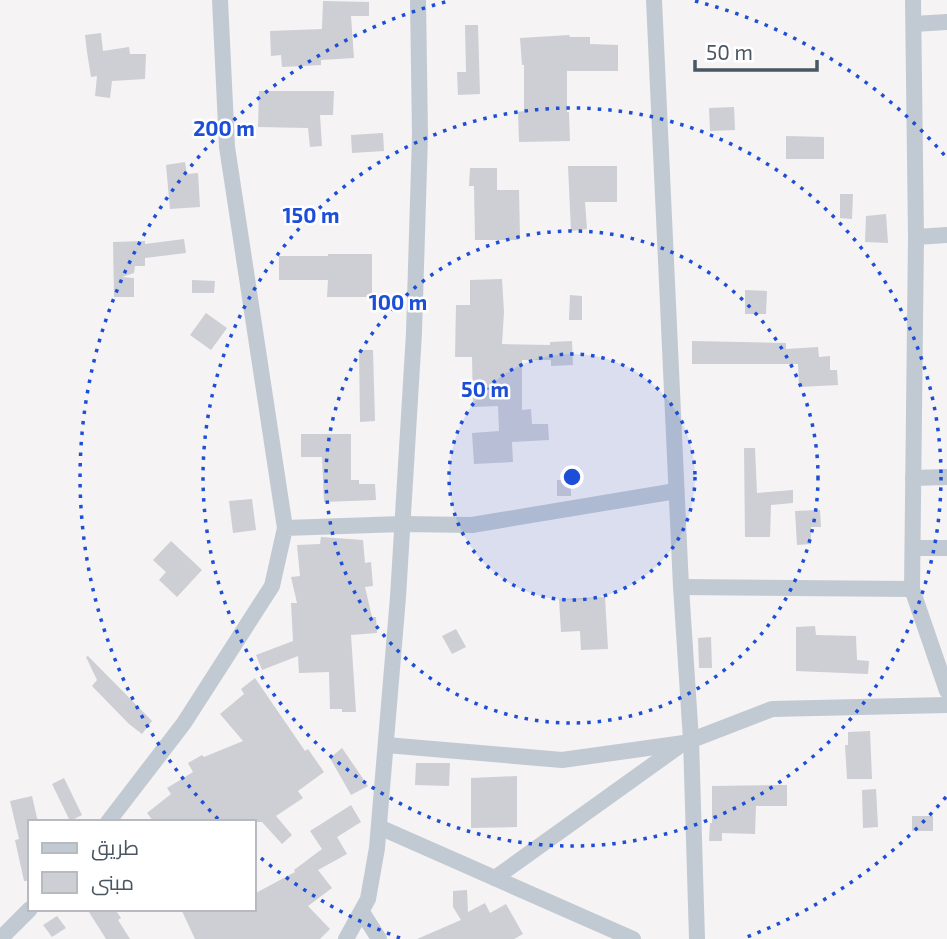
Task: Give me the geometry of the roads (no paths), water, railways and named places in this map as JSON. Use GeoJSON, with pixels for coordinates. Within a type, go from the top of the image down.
{"type":"FeatureCollection","features":[{"type":"Feature","properties":{"kind":"street"},"geometry":{"type":"LineString","coordinates":[[110,820],[184,723],[272,586],[285,528],[227,147],[220,0]]}},
{"type":"Feature","properties":{"kind":"street"},"geometry":{"type":"LineString","coordinates":[[346,939],[369,899],[386,745],[414,333],[419,135],[418,0]]}},
{"type":"Feature","properties":{"kind":"street"},"geometry":{"type":"LineString","coordinates":[[654,0],[697,939]]}},
{"type":"Feature","properties":{"kind":"street"},"geometry":{"type":"LineString","coordinates":[[913,0],[916,237],[912,589],[947,691]]}},
{"type":"Feature","properties":{"kind":"street"},"geometry":{"type":"LineString","coordinates":[[914,23],[947,22]]}},
{"type":"Feature","properties":{"kind":"street"},"geometry":{"type":"LineString","coordinates":[[916,237],[947,235]]}},
{"type":"Feature","properties":{"kind":"street"},"geometry":{"type":"LineString","coordinates":[[914,478],[947,477]]}},
{"type":"Feature","properties":{"kind":"street"},"geometry":{"type":"LineString","coordinates":[[285,528],[402,524],[472,525],[677,491]]}},
{"type":"Feature","properties":{"kind":"street"},"geometry":{"type":"LineString","coordinates":[[913,548],[947,548]]}},
{"type":"Feature","properties":{"kind":"street"},"geometry":{"type":"LineString","coordinates":[[681,587],[912,589]]}},
{"type":"Feature","properties":{"kind":"street"},"geometry":{"type":"LineString","coordinates":[[386,745],[562,760],[688,741],[772,709],[947,705]]}},
{"type":"Feature","properties":{"kind":"street"},"geometry":{"type":"LineString","coordinates":[[495,878],[688,741]]}},
{"type":"Feature","properties":{"kind":"street"},"geometry":{"type":"LineString","coordinates":[[379,827],[633,939]]}},
{"type":"Feature","properties":{"kind":"street"},"geometry":{"type":"LineString","coordinates":[[0,939],[28,911]]}},
{"type":"Feature","properties":{"kind":"street"},"geometry":{"type":"LineString","coordinates":[[362,912],[379,939]]}}]}
